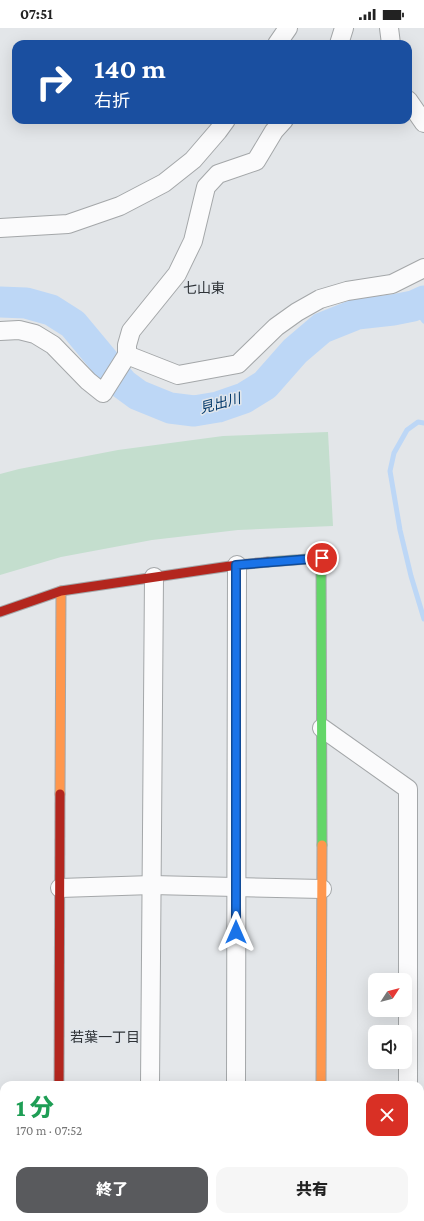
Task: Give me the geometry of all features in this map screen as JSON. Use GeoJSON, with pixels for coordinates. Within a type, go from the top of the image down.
{"type":"FeatureCollection","features":[{"type":"Feature","properties":{"kind":"street"},"geometry":{"type":"LineString","coordinates":[[280,40],[288,28]]}},
{"type":"Feature","properties":{"kind":"street"},"geometry":{"type":"LineString","coordinates":[[341,40],[344,28]]}},
{"type":"Feature","properties":{"kind":"street"},"geometry":{"type":"LineString","coordinates":[[389,28],[390,40]]}},
{"type":"Feature","properties":{"kind":"street"},"geometry":{"type":"LineString","coordinates":[[412,106],[424,123]]}},
{"type":"Feature","properties":{"kind":"street"},"geometry":{"type":"LineString","coordinates":[[0,228],[68,224],[120,206],[164,183],[193,160],[223,124]]}},
{"type":"Feature","properties":{"kind":"street"},"geometry":{"type":"LineString","coordinates":[[0,331],[19,330],[36,334],[53,345],[88,382],[104,393],[127,356],[127,344],[131,331],[177,274],[193,241],[206,187],[218,174],[256,162],[274,131],[280,124]]}},
{"type":"Feature","properties":{"kind":"street"},"geometry":{"type":"LineString","coordinates":[[193,160],[213,180]]}},
{"type":"Feature","properties":{"kind":"street"},"geometry":{"type":"LineString","coordinates":[[127,356],[178,375],[238,364],[276,327],[297,312],[320,299],[347,291],[392,284],[424,268]]}},
{"type":"Feature","properties":{"kind":"street"},"geometry":{"type":"LineString","coordinates":[[0,612],[61,591],[236,565],[322,558],[321,1081]]}},
{"type":"Feature","properties":{"kind":"street"},"geometry":{"type":"LineString","coordinates":[[236,565],[236,1081]]}},
{"type":"Feature","properties":{"kind":"street"},"geometry":{"type":"LineString","coordinates":[[150,1081],[154,577]]}},
{"type":"Feature","properties":{"kind":"street"},"geometry":{"type":"LineString","coordinates":[[59,1081],[61,591]]}},
{"type":"Feature","properties":{"kind":"street"},"geometry":{"type":"LineString","coordinates":[[322,728],[408,789],[408,1081]]}},
{"type":"Feature","properties":{"kind":"street"},"geometry":{"type":"LineString","coordinates":[[60,888],[152,885],[322,889]]}},
{"type":"Feature","properties":{"kind":"green space"},"geometry":{"type":"Polygon","coordinates":[[[328,432],[333,526],[238,530],[152,540],[61,557],[0,575],[0,474],[118,450],[223,436],[328,432]]]}},
{"type":"Feature","properties":{"kind":"waterway","name":"見出川"},"geometry":{"type":"LineString","coordinates":[[0,302],[26,303],[51,310],[73,324],[123,384],[138,395],[170,408],[194,411],[218,407],[244,398],[265,385],[295,351],[322,328],[357,314],[393,310],[413,306],[424,301]]}},
{"type":"Feature","properties":{"kind":"waterway"},"geometry":{"type":"LineString","coordinates":[[413,306],[424,321]]}},
{"type":"Feature","properties":{"kind":"waterway"},"geometry":{"type":"LineString","coordinates":[[424,423],[418,422],[407,430],[394,453],[390,471],[400,530],[411,576],[424,619]]}},
{"type":"Feature","properties":{"kind":"traffic: fast"},"geometry":{"type":"LineString","coordinates":[[268,562],[321,558],[322,845]]}},
{"type":"Feature","properties":{"kind":"traffic: slow"},"geometry":{"type":"LineString","coordinates":[[60,794],[61,591]]}},
{"type":"Feature","properties":{"kind":"traffic: slow"},"geometry":{"type":"LineString","coordinates":[[321,1081],[322,845]]}},
{"type":"Feature","properties":{"kind":"traffic: jam"},"geometry":{"type":"LineString","coordinates":[[0,612],[61,591],[237,565],[268,562]]}},
{"type":"Feature","properties":{"kind":"traffic: jam"},"geometry":{"type":"LineString","coordinates":[[59,1081],[60,794]]}},
{"type":"Feature","properties":{"kind":"district","name":"七山東"},"geometry":{"type":"Point","coordinates":[204,288]}},
{"type":"Feature","properties":{"kind":"district","name":"若葉一丁目"},"geometry":{"type":"Point","coordinates":[105,1037]}},
{"type":"Feature","properties":{"kind":"route"},"geometry":{"type":"LineString","coordinates":[[236,932],[236,565],[322,558]]}}]}
